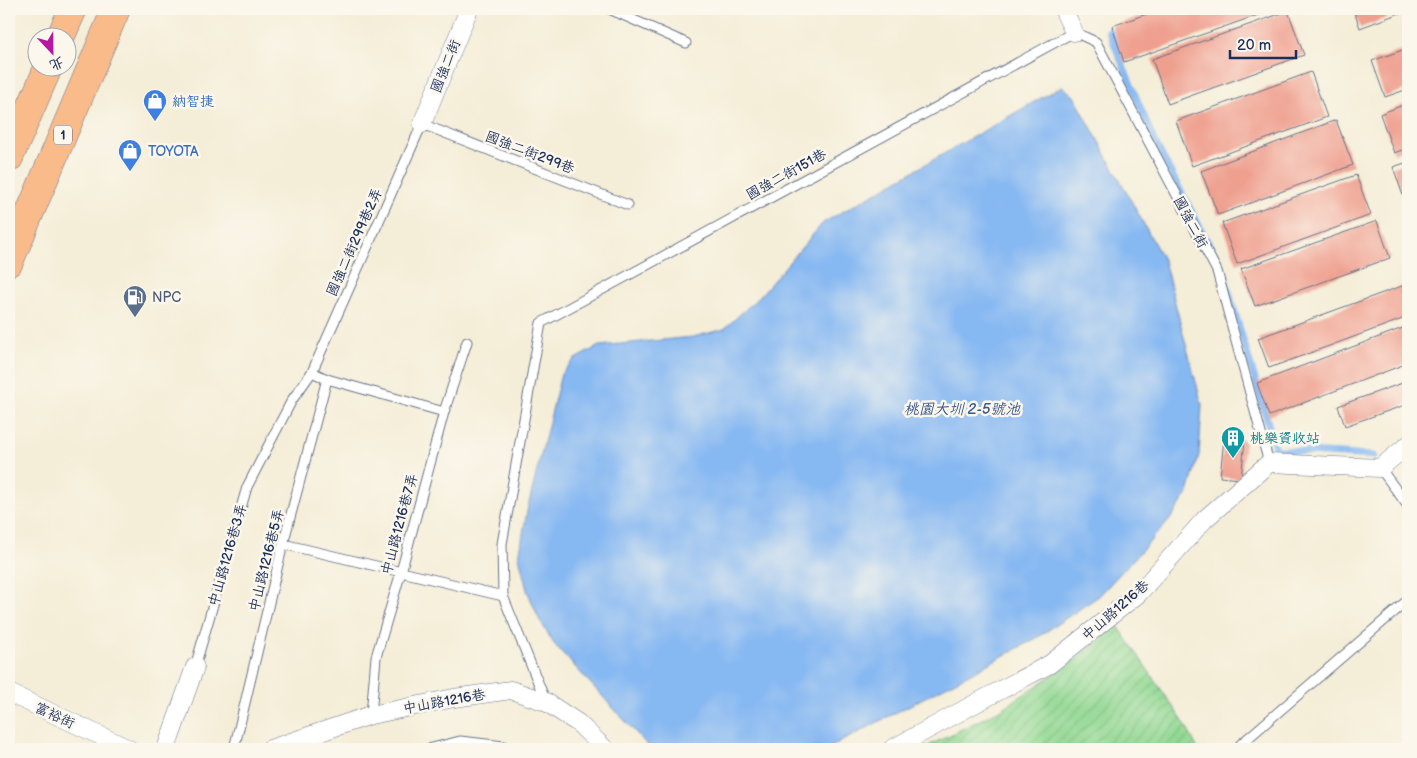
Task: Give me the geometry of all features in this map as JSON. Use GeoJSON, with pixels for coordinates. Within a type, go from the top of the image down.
{"type":"FeatureCollection","features":[{"type":"Feature","properties":{"kind":"main road"},"geometry":{"type":"LineString","coordinates":[[64,28],[73,9]]}},
{"type":"Feature","properties":{"kind":"main road","name":"1"},"geometry":{"type":"LineString","coordinates":[[9,262],[116,9]]}},
{"type":"Feature","properties":{"kind":"main road"},"geometry":{"type":"LineString","coordinates":[[9,158],[44,78]]}},
{"type":"Feature","properties":{"kind":"street","name":"國強二街"},"geometry":{"type":"LineString","coordinates":[[422,124],[469,9]]}},
{"type":"Feature","properties":{"kind":"street"},"geometry":{"type":"LineString","coordinates":[[1063,9],[1074,32]]}},
{"type":"Feature","properties":{"kind":"street"},"geometry":{"type":"LineString","coordinates":[[1269,463],[1380,468],[1408,445]]}},
{"type":"Feature","properties":{"kind":"street","name":"中山路1216巷"},"geometry":{"type":"LineString","coordinates":[[892,749],[1050,664],[1138,594],[1205,518],[1269,463]]}},
{"type":"Feature","properties":{"kind":"street","name":"中山路1216巷3弄"},"geometry":{"type":"LineString","coordinates":[[166,749],[195,667]]}},
{"type":"Feature","properties":{"kind":"street","name":"中山路1216巷"},"geometry":{"type":"LineString","coordinates":[[270,749],[371,715],[454,698],[511,690],[546,702],[578,723],[606,749]]}},
{"type":"Feature","properties":{"kind":"street","name":"富裕街"},"geometry":{"type":"LineString","coordinates":[[9,693],[129,749]]}},
{"type":"Feature","properties":{"kind":"lane"},"geometry":{"type":"LineString","coordinates":[[609,9],[686,43]]}},
{"type":"Feature","properties":{"kind":"lane","name":"國強二街151巷"},"geometry":{"type":"LineString","coordinates":[[503,596],[502,544],[541,323],[1074,32]]}},
{"type":"Feature","properties":{"kind":"lane","name":"國強二街"},"geometry":{"type":"LineString","coordinates":[[1074,32],[1096,42],[1217,271],[1269,463]]}},
{"type":"Feature","properties":{"kind":"lane","name":"國強二街299巷"},"geometry":{"type":"LineString","coordinates":[[422,124],[628,205]]}},
{"type":"Feature","properties":{"kind":"lane","name":"國強二街299巷2弄"},"geometry":{"type":"LineString","coordinates":[[312,372],[422,124]]}},
{"type":"Feature","properties":{"kind":"lane","name":"中山路1216巷7弄"},"geometry":{"type":"LineString","coordinates":[[371,715],[376,657],[444,412],[467,342]]}},
{"type":"Feature","properties":{"kind":"lane"},"geometry":{"type":"LineString","coordinates":[[312,372],[328,379],[444,412]]}},
{"type":"Feature","properties":{"kind":"lane","name":"中山路1216巷3弄"},"geometry":{"type":"LineString","coordinates":[[195,667],[247,487],[292,400],[312,372]]}},
{"type":"Feature","properties":{"kind":"lane","name":"中山路1216巷5弄"},"geometry":{"type":"LineString","coordinates":[[234,749],[283,544],[328,379]]}},
{"type":"Feature","properties":{"kind":"lane"},"geometry":{"type":"LineString","coordinates":[[1380,468],[1408,506]]}},
{"type":"Feature","properties":{"kind":"lane"},"geometry":{"type":"LineString","coordinates":[[283,544],[503,596],[546,702]]}},
{"type":"Feature","properties":{"kind":"lane"},"geometry":{"type":"LineString","coordinates":[[1242,747],[1408,600]]}},
{"type":"Feature","properties":{"kind":"lane"},"geometry":{"type":"LineString","coordinates":[[428,749],[460,741],[504,746],[511,749]]}},
{"type":"Feature","properties":{"kind":"green space"},"geometry":{"type":"Polygon","coordinates":[[[1118,626],[1184,723],[1198,749],[922,749],[1002,709],[1076,659],[1118,626]]]}},
{"type":"Feature","properties":{"kind":"water","name":"桃園大圳 2-5號池"},"geometry":{"type":"Polygon","coordinates":[[[1062,86],[1074,96],[1164,261],[1202,405],[1199,455],[1188,493],[1169,521],[1099,596],[1035,639],[829,748],[651,749],[554,644],[539,619],[527,590],[519,557],[527,511],[561,374],[575,359],[599,346],[693,337],[724,329],[758,298],[823,223],[1062,86]]]}},
{"type":"Feature","properties":{"kind":"building"},"geometry":{"type":"Polygon","coordinates":[[[1161,9],[1275,9],[1124,62],[1112,26],[1161,9]]]}},
{"type":"Feature","properties":{"kind":"building"},"geometry":{"type":"Polygon","coordinates":[[[1353,9],[1408,9],[1408,10],[1360,28],[1353,9]]]}},
{"type":"Feature","properties":{"kind":"building"},"geometry":{"type":"Polygon","coordinates":[[[1288,11],[1304,55],[1168,104],[1152,59],[1288,11]]]}},
{"type":"Feature","properties":{"kind":"building"},"geometry":{"type":"Polygon","coordinates":[[[1408,48],[1408,89],[1385,97],[1372,61],[1408,48]]]}},
{"type":"Feature","properties":{"kind":"building"},"geometry":{"type":"Polygon","coordinates":[[[1311,72],[1327,117],[1192,166],[1176,121],[1311,72]]]}},
{"type":"Feature","properties":{"kind":"building"},"geometry":{"type":"Polygon","coordinates":[[[1408,103],[1408,148],[1394,153],[1380,114],[1408,103]]]}},
{"type":"Feature","properties":{"kind":"building"},"geometry":{"type":"Polygon","coordinates":[[[1336,120],[1353,165],[1218,215],[1201,171],[1336,120]]]}},
{"type":"Feature","properties":{"kind":"building"},"geometry":{"type":"Polygon","coordinates":[[[1408,162],[1408,204],[1406,204],[1393,167],[1408,162]]]}},
{"type":"Feature","properties":{"kind":"building"},"geometry":{"type":"Polygon","coordinates":[[[1356,175],[1371,215],[1237,264],[1222,223],[1356,175]]]}},
{"type":"Feature","properties":{"kind":"building"},"geometry":{"type":"Polygon","coordinates":[[[1377,221],[1390,258],[1255,306],[1241,269],[1377,221]]]}},
{"type":"Feature","properties":{"kind":"building"},"geometry":{"type":"Polygon","coordinates":[[[1402,286],[1408,304],[1408,317],[1269,368],[1258,338],[1402,286]]]}},
{"type":"Feature","properties":{"kind":"building"},"geometry":{"type":"Polygon","coordinates":[[[1408,326],[1408,363],[1269,416],[1257,383],[1408,326]]]}},
{"type":"Feature","properties":{"kind":"building"},"geometry":{"type":"Polygon","coordinates":[[[1408,381],[1408,404],[1345,426],[1338,406],[1408,381]]]}},
{"type":"Feature","properties":{"kind":"building","name":"桃樂資收站"},"geometry":{"type":"Polygon","coordinates":[[[1224,438],[1245,440],[1241,479],[1220,477],[1224,438]]]}},
{"type":"Feature","properties":{"kind":"waterway"},"geometry":{"type":"LineString","coordinates":[[1109,31],[1154,141],[1222,269],[1276,450],[1374,456]]}},
{"type":"Feature","properties":{"kind":"place","name":"納智捷"},"geometry":{"type":"Point","coordinates":[155,122]}},
{"type":"Feature","properties":{"kind":"place","name":"TOYOTA"},"geometry":{"type":"Point","coordinates":[130,172]}},
{"type":"Feature","properties":{"kind":"place","name":"NPC"},"geometry":{"type":"Point","coordinates":[135,318]}},
{"type":"Feature","properties":{"kind":"place","name":"桃樂資收站"},"geometry":{"type":"Point","coordinates":[1233,459]}}]}
